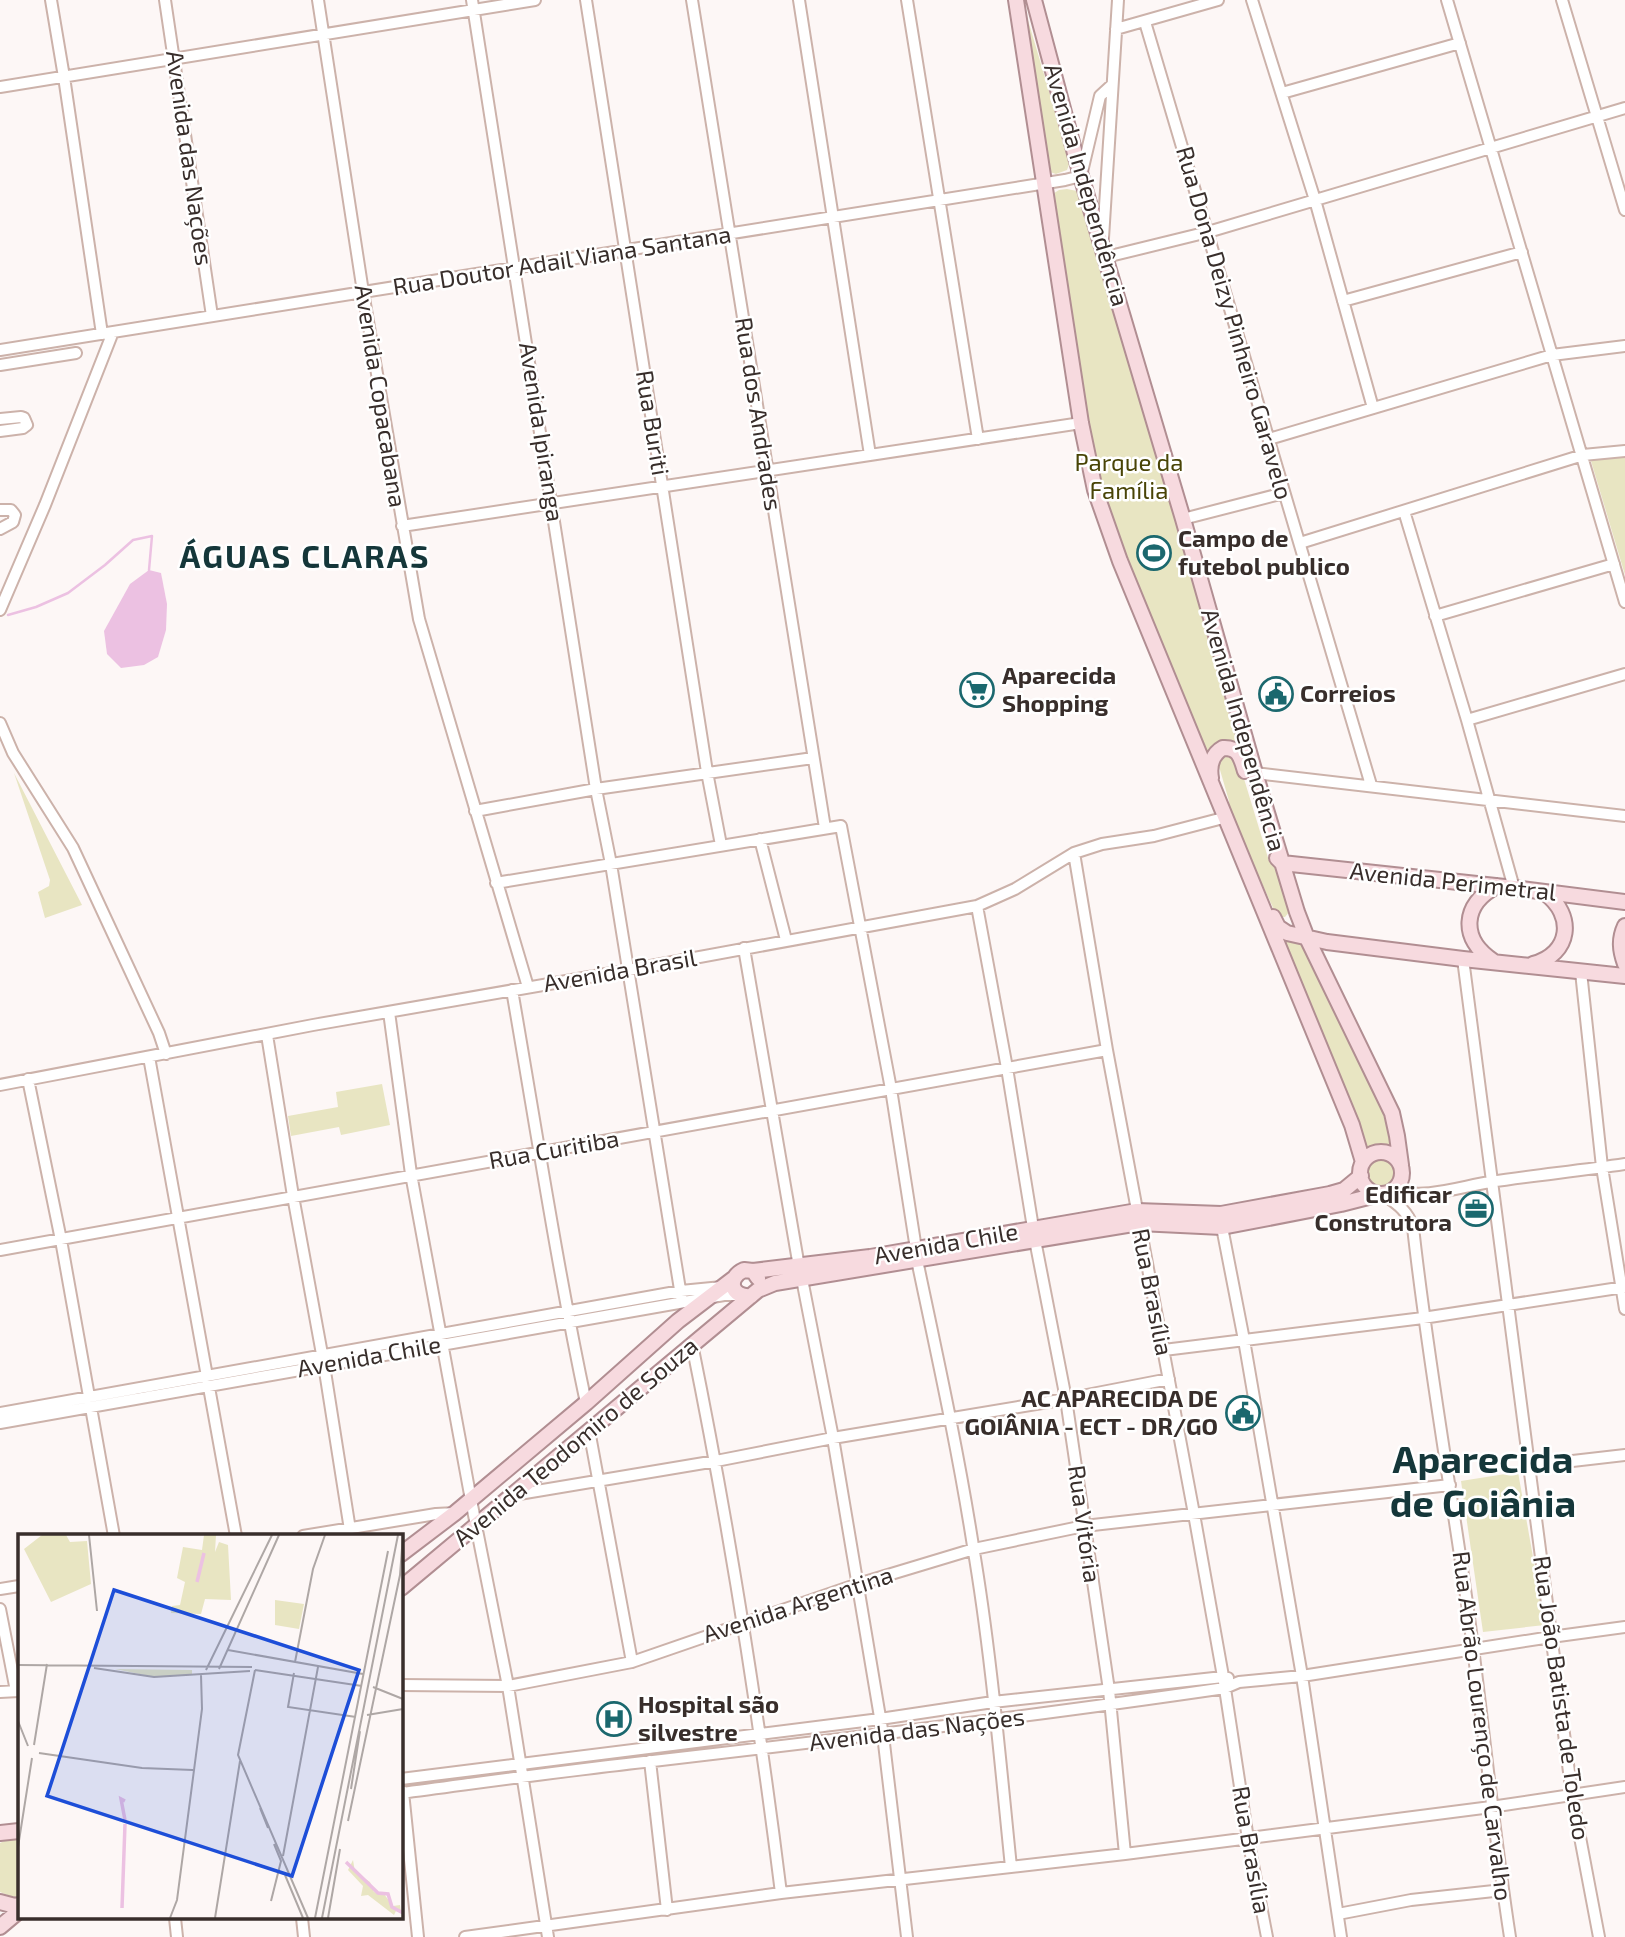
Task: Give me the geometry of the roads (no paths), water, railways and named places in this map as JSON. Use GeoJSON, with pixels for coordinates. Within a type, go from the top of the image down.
{"type":"FeatureCollection","features":[{"type":"Feature","properties":{"kind":"main road","name":"Avenida Independência"},"geometry":{"type":"LineString","coordinates":[[1016,0],[1090,471],[1120,561],[1352,1125],[1362,1169]]}},
{"type":"Feature","properties":{"kind":"main road","name":"Avenida Independência"},"geometry":{"type":"LineString","coordinates":[[1034,0],[1081,176],[1297,912],[1392,1113],[1401,1165]]}},
{"type":"Feature","properties":{"kind":"main road"},"geometry":{"type":"LineString","coordinates":[[1212,782],[1210,771],[1214,757],[1223,748],[1233,749],[1240,756],[1268,846],[1282,863]]}},
{"type":"Feature","properties":{"kind":"main road"},"geometry":{"type":"LineString","coordinates":[[1241,855],[1254,872],[1272,916],[1282,930],[1307,938],[1463,959],[1625,976]]}},
{"type":"Feature","properties":{"kind":"main road","name":"Avenida Perimetral"},"geometry":{"type":"LineString","coordinates":[[1282,863],[1625,902]]}},
{"type":"Feature","properties":{"kind":"main road"},"geometry":{"type":"LineString","coordinates":[[1494,962],[1482,954],[1474,943],[1470,929],[1476,902],[1485,892],[1497,886]]}},
{"type":"Feature","properties":{"kind":"main road"},"geometry":{"type":"LineString","coordinates":[[1529,965],[1553,955],[1566,928],[1564,917],[1553,899],[1545,892]]}},
{"type":"Feature","properties":{"kind":"main road"},"geometry":{"type":"LineString","coordinates":[[1272,916],[1283,922],[1291,919],[1297,912]]}},
{"type":"Feature","properties":{"kind":"main road"},"geometry":{"type":"LineString","coordinates":[[1625,926],[1621,935],[1620,951],[1625,964]]}},
{"type":"Feature","properties":{"kind":"main road"},"geometry":{"type":"LineString","coordinates":[[1371,1154],[1392,1154],[1401,1165],[1402,1179],[1386,1193],[1341,1204],[1221,1220],[1344,1189],[1371,1154]]}},
{"type":"Feature","properties":{"kind":"main road"},"geometry":{"type":"LineString","coordinates":[[1362,1169],[1365,1186],[1369,1190],[1386,1193]]}},
{"type":"Feature","properties":{"kind":"main road","name":"Avenida Chile"},"geometry":{"type":"LineString","coordinates":[[749,1293],[801,1273],[1138,1217],[1221,1220]]}},
{"type":"Feature","properties":{"kind":"main road","name":"Avenida Chile"},"geometry":{"type":"LineString","coordinates":[[727,1283],[739,1271],[801,1273]]}},
{"type":"Feature","properties":{"kind":"main road"},"geometry":{"type":"LineString","coordinates":[[727,1283],[749,1293],[759,1280],[753,1271]]}},
{"type":"Feature","properties":{"kind":"main road","name":"Avenida Teodomiro de Souza"},"geometry":{"type":"LineString","coordinates":[[402,1553],[456,1513],[678,1321],[727,1283]]}},
{"type":"Feature","properties":{"kind":"main road","name":"Avenida Teodomiro de Souza"},"geometry":{"type":"LineString","coordinates":[[402,1587],[749,1293]]}},
{"type":"Feature","properties":{"kind":"main road"},"geometry":{"type":"LineString","coordinates":[[0,1902],[18,1905]]}},
{"type":"Feature","properties":{"kind":"main road"},"geometry":{"type":"LineString","coordinates":[[0,1927],[18,1912]]}},
{"type":"Feature","properties":{"kind":"street"},"geometry":{"type":"LineString","coordinates":[[0,610],[45,505],[107,333],[51,0]]}},
{"type":"Feature","properties":{"kind":"street","name":"Avenida das Nações"},"geometry":{"type":"LineString","coordinates":[[165,0],[212,316]]}},
{"type":"Feature","properties":{"kind":"street","name":"Avenida Copacabana"},"geometry":{"type":"LineString","coordinates":[[318,0],[363,292],[419,619],[528,987]]}},
{"type":"Feature","properties":{"kind":"street"},"geometry":{"type":"LineString","coordinates":[[0,87],[324,34],[473,5],[535,0]]}},
{"type":"Feature","properties":{"kind":"street","name":"Rua Buriti"},"geometry":{"type":"LineString","coordinates":[[586,0],[707,772],[721,845]]}},
{"type":"Feature","properties":{"kind":"street","name":"Rua dos Andrades"},"geometry":{"type":"LineString","coordinates":[[692,0],[825,828]]}},
{"type":"Feature","properties":{"kind":"street"},"geometry":{"type":"LineString","coordinates":[[799,0],[870,455]]}},
{"type":"Feature","properties":{"kind":"street"},"geometry":{"type":"LineString","coordinates":[[907,0],[978,439]]}},
{"type":"Feature","properties":{"kind":"street"},"geometry":{"type":"LineString","coordinates":[[1118,0],[1104,251],[1208,232],[1625,108]]}},
{"type":"Feature","properties":{"kind":"street"},"geometry":{"type":"LineString","coordinates":[[1116,29],[1218,0]]}},
{"type":"Feature","properties":{"kind":"street"},"geometry":{"type":"LineString","coordinates":[[1252,0],[1315,200],[1373,408]]}},
{"type":"Feature","properties":{"kind":"street"},"geometry":{"type":"LineString","coordinates":[[1447,0],[1625,602]]}},
{"type":"Feature","properties":{"kind":"street"},"geometry":{"type":"LineString","coordinates":[[1562,0],[1625,210]]}},
{"type":"Feature","properties":{"kind":"street","name":"Avenida Ipiranga"},"geometry":{"type":"LineString","coordinates":[[473,5],[596,789],[629,970],[682,1297]]}},
{"type":"Feature","properties":{"kind":"street","name":"Rua Dona Deizy Pinheiro Garavelo"},"geometry":{"type":"LineString","coordinates":[[1145,22],[1371,785]]}},
{"type":"Feature","properties":{"kind":"street"},"geometry":{"type":"LineString","coordinates":[[1282,93],[1460,43]]}},
{"type":"Feature","properties":{"kind":"street"},"geometry":{"type":"LineString","coordinates":[[1081,176],[1100,96],[1112,85]]}},
{"type":"Feature","properties":{"kind":"street","name":"Rua Doutor Adail Viana Santana"},"geometry":{"type":"LineString","coordinates":[[0,350],[939,201],[1081,176]]}},
{"type":"Feature","properties":{"kind":"street"},"geometry":{"type":"LineString","coordinates":[[1343,301],[1522,252]]}},
{"type":"Feature","properties":{"kind":"street"},"geometry":{"type":"LineString","coordinates":[[1269,439],[1552,355],[1625,346]]}},
{"type":"Feature","properties":{"kind":"street"},"geometry":{"type":"LineString","coordinates":[[0,365],[76,353]]}},
{"type":"Feature","properties":{"kind":"street"},"geometry":{"type":"LineString","coordinates":[[0,419],[21,417],[27,425],[0,431]]}},
{"type":"Feature","properties":{"kind":"street"},"geometry":{"type":"LineString","coordinates":[[402,526],[1081,423]]}},
{"type":"Feature","properties":{"kind":"street"},"geometry":{"type":"LineString","coordinates":[[1300,543],[1583,455],[1625,451]]}},
{"type":"Feature","properties":{"kind":"street"},"geometry":{"type":"LineString","coordinates":[[1183,519],[1284,493]]}},
{"type":"Feature","properties":{"kind":"street"},"geometry":{"type":"LineString","coordinates":[[0,510],[11,510],[15,515],[13,522],[0,529]]}},
{"type":"Feature","properties":{"kind":"street"},"geometry":{"type":"LineString","coordinates":[[1404,511],[1514,888]]}},
{"type":"Feature","properties":{"kind":"street"},"geometry":{"type":"LineString","coordinates":[[1435,616],[1614,564]]}},
{"type":"Feature","properties":{"kind":"street"},"geometry":{"type":"LineString","coordinates":[[1467,720],[1625,674]]}},
{"type":"Feature","properties":{"kind":"street"},"geometry":{"type":"LineString","coordinates":[[0,723],[13,753],[72,848],[159,1033],[166,1054]]}},
{"type":"Feature","properties":{"kind":"street"},"geometry":{"type":"LineString","coordinates":[[475,811],[596,789],[813,758]]}},
{"type":"Feature","properties":{"kind":"street"},"geometry":{"type":"LineString","coordinates":[[1255,773],[1625,816]]}},
{"type":"Feature","properties":{"kind":"street","name":"Avenida Brasil"},"geometry":{"type":"LineString","coordinates":[[0,1085],[978,906],[1015,889],[1074,853],[1102,844],[1154,836],[1227,817]]}},
{"type":"Feature","properties":{"kind":"street"},"geometry":{"type":"LineString","coordinates":[[496,883],[841,825],[891,1089],[916,1254],[951,1418],[974,1549],[1011,1867]]}},
{"type":"Feature","properties":{"kind":"street"},"geometry":{"type":"LineString","coordinates":[[760,839],[786,940]]}},
{"type":"Feature","properties":{"kind":"street","name":"Rua Brasília"},"geometry":{"type":"LineString","coordinates":[[1074,853],[1107,1050],[1224,1682],[1248,1839],[1267,1937]]}},
{"type":"Feature","properties":{"kind":"street","name":"Rua Vitória"},"geometry":{"type":"LineString","coordinates":[[978,906],[1034,1234],[1066,1399],[1109,1690],[1125,1854]]}},
{"type":"Feature","properties":{"kind":"street"},"geometry":{"type":"LineString","coordinates":[[744,948],[833,1438],[883,1735],[907,1937]]}},
{"type":"Feature","properties":{"kind":"street","name":"Rua João Batista de Toledo"},"geometry":{"type":"LineString","coordinates":[[1463,959],[1572,1795],[1600,1937]]}},
{"type":"Feature","properties":{"kind":"street"},"geometry":{"type":"LineString","coordinates":[[1581,972],[1602,1167],[1625,1309]]}},
{"type":"Feature","properties":{"kind":"street"},"geometry":{"type":"LineString","coordinates":[[512,990],[568,1317],[586,1403]]}},
{"type":"Feature","properties":{"kind":"street"},"geometry":{"type":"LineString","coordinates":[[389,1012],[411,1174],[508,1686],[548,1932]]}},
{"type":"Feature","properties":{"kind":"street"},"geometry":{"type":"LineString","coordinates":[[267,1035],[351,1532]]}},
{"type":"Feature","properties":{"kind":"street","name":"Rua Curitiba"},"geometry":{"type":"LineString","coordinates":[[0,1250],[1107,1050]]}},
{"type":"Feature","properties":{"kind":"street"},"geometry":{"type":"LineString","coordinates":[[149,1057],[236,1534]]}},
{"type":"Feature","properties":{"kind":"street"},"geometry":{"type":"LineString","coordinates":[[28,1079],[61,1240],[114,1534]]}},
{"type":"Feature","properties":{"kind":"street"},"geometry":{"type":"LineString","coordinates":[[1386,1193],[1419,1195],[1491,1182],[1625,1164]]}},
{"type":"Feature","properties":{"kind":"street","name":"Rua Abrão Lourenço de Carvalho"},"geometry":{"type":"LineString","coordinates":[[1386,1193],[1402,1207],[1413,1227],[1423,1318],[1450,1485],[1510,1937]]}},
{"type":"Feature","properties":{"kind":"street"},"geometry":{"type":"LineString","coordinates":[[1221,1220],[1273,1505],[1341,1937]]}},
{"type":"Feature","properties":{"kind":"street","name":"Avenida Chile"},"geometry":{"type":"LineString","coordinates":[[0,1423],[90,1402],[682,1297],[727,1283]]}},
{"type":"Feature","properties":{"kind":"street"},"geometry":{"type":"LineString","coordinates":[[1164,1350],[1508,1307],[1623,1287]]}},
{"type":"Feature","properties":{"kind":"street","name":"Avenida Chile"},"geometry":{"type":"LineString","coordinates":[[682,1297],[707,1299],[749,1293]]}},
{"type":"Feature","properties":{"kind":"street"},"geometry":{"type":"LineString","coordinates":[[692,1344],[716,1461],[761,1733],[781,1893]]}},
{"type":"Feature","properties":{"kind":"street"},"geometry":{"type":"LineString","coordinates":[[512,1495],[1169,1379]]}},
{"type":"Feature","properties":{"kind":"street","name":"Avenida Chile"},"geometry":{"type":"LineString","coordinates":[[0,1413],[90,1402]]}},
{"type":"Feature","properties":{"kind":"street"},"geometry":{"type":"LineString","coordinates":[[589,1430],[632,1661]]}},
{"type":"Feature","properties":{"kind":"street"},"geometry":{"type":"LineString","coordinates":[[1529,1466],[1625,1455]]}},
{"type":"Feature","properties":{"kind":"street","name":"Avenida Argentina"},"geometry":{"type":"LineString","coordinates":[[402,1685],[508,1686],[632,1661],[858,1584],[974,1549],[1084,1526],[1450,1485]]}},
{"type":"Feature","properties":{"kind":"street"},"geometry":{"type":"LineString","coordinates":[[327,1534],[351,1532],[436,1514],[456,1513]]}},
{"type":"Feature","properties":{"kind":"street"},"geometry":{"type":"LineString","coordinates":[[0,1589],[18,1586]]}},
{"type":"Feature","properties":{"kind":"street"},"geometry":{"type":"LineString","coordinates":[[0,1609],[17,1691],[0,1692]]}},
{"type":"Feature","properties":{"kind":"street"},"geometry":{"type":"LineString","coordinates":[[1224,1682],[1301,1676],[1625,1627]]}},
{"type":"Feature","properties":{"kind":"street","name":"Avenida das Nações"},"geometry":{"type":"LineString","coordinates":[[402,1779],[880,1719],[993,1702],[1224,1682]]}},
{"type":"Feature","properties":{"kind":"street","name":"Avenida das Nações"},"geometry":{"type":"LineString","coordinates":[[402,1792],[1110,1705],[1224,1682]]}},
{"type":"Feature","properties":{"kind":"street"},"geometry":{"type":"LineString","coordinates":[[650,1761],[667,1910]]}},
{"type":"Feature","properties":{"kind":"street"},"geometry":{"type":"LineString","coordinates":[[465,1937],[548,1932],[781,1893],[1248,1839],[1625,1787]]}},
{"type":"Feature","properties":{"kind":"street"},"geometry":{"type":"LineString","coordinates":[[402,1792],[418,1937]]}},
{"type":"Feature","properties":{"kind":"street"},"geometry":{"type":"LineString","coordinates":[[1338,1914],[1411,1900],[1503,1891]]}},
{"type":"Feature","properties":{"kind":"waterway"},"geometry":{"type":"LineString","coordinates":[[8,615],[36,607],[68,593],[133,540],[152,536],[149,570]]}},
{"type":"Feature","properties":{"kind":"place","name":"Campo de futebol publico"},"geometry":{"type":"Point","coordinates":[1154,553]}},
{"type":"Feature","properties":{"kind":"place","name":"Aparecida Shopping"},"geometry":{"type":"Point","coordinates":[977,690]}},
{"type":"Feature","properties":{"kind":"place","name":"Correios"},"geometry":{"type":"Point","coordinates":[1276,694]}},
{"type":"Feature","properties":{"kind":"place","name":"Edificar Construtora"},"geometry":{"type":"Point","coordinates":[1476,1209]}},
{"type":"Feature","properties":{"kind":"place","name":"AC APARECIDA DE GOIÂNIA - ECT - DR/GO"},"geometry":{"type":"Point","coordinates":[1243,1413]}},
{"type":"Feature","properties":{"kind":"place","name":"Hospital são silvestre"},"geometry":{"type":"Point","coordinates":[614,1719]}},
{"type":"Feature","properties":{"kind":"district","name":"ÁGUAS CLARAS"},"geometry":{"type":"Point","coordinates":[305,557]}},
{"type":"Feature","properties":{"kind":"district","name":"Aparecida de Goiânia"},"geometry":{"type":"Point","coordinates":[1483,1482]}},
{"type":"Feature","properties":{"kind":"park label","name":"Parque da Família"},"geometry":{"type":"Point","coordinates":[1129,477]}}]}
